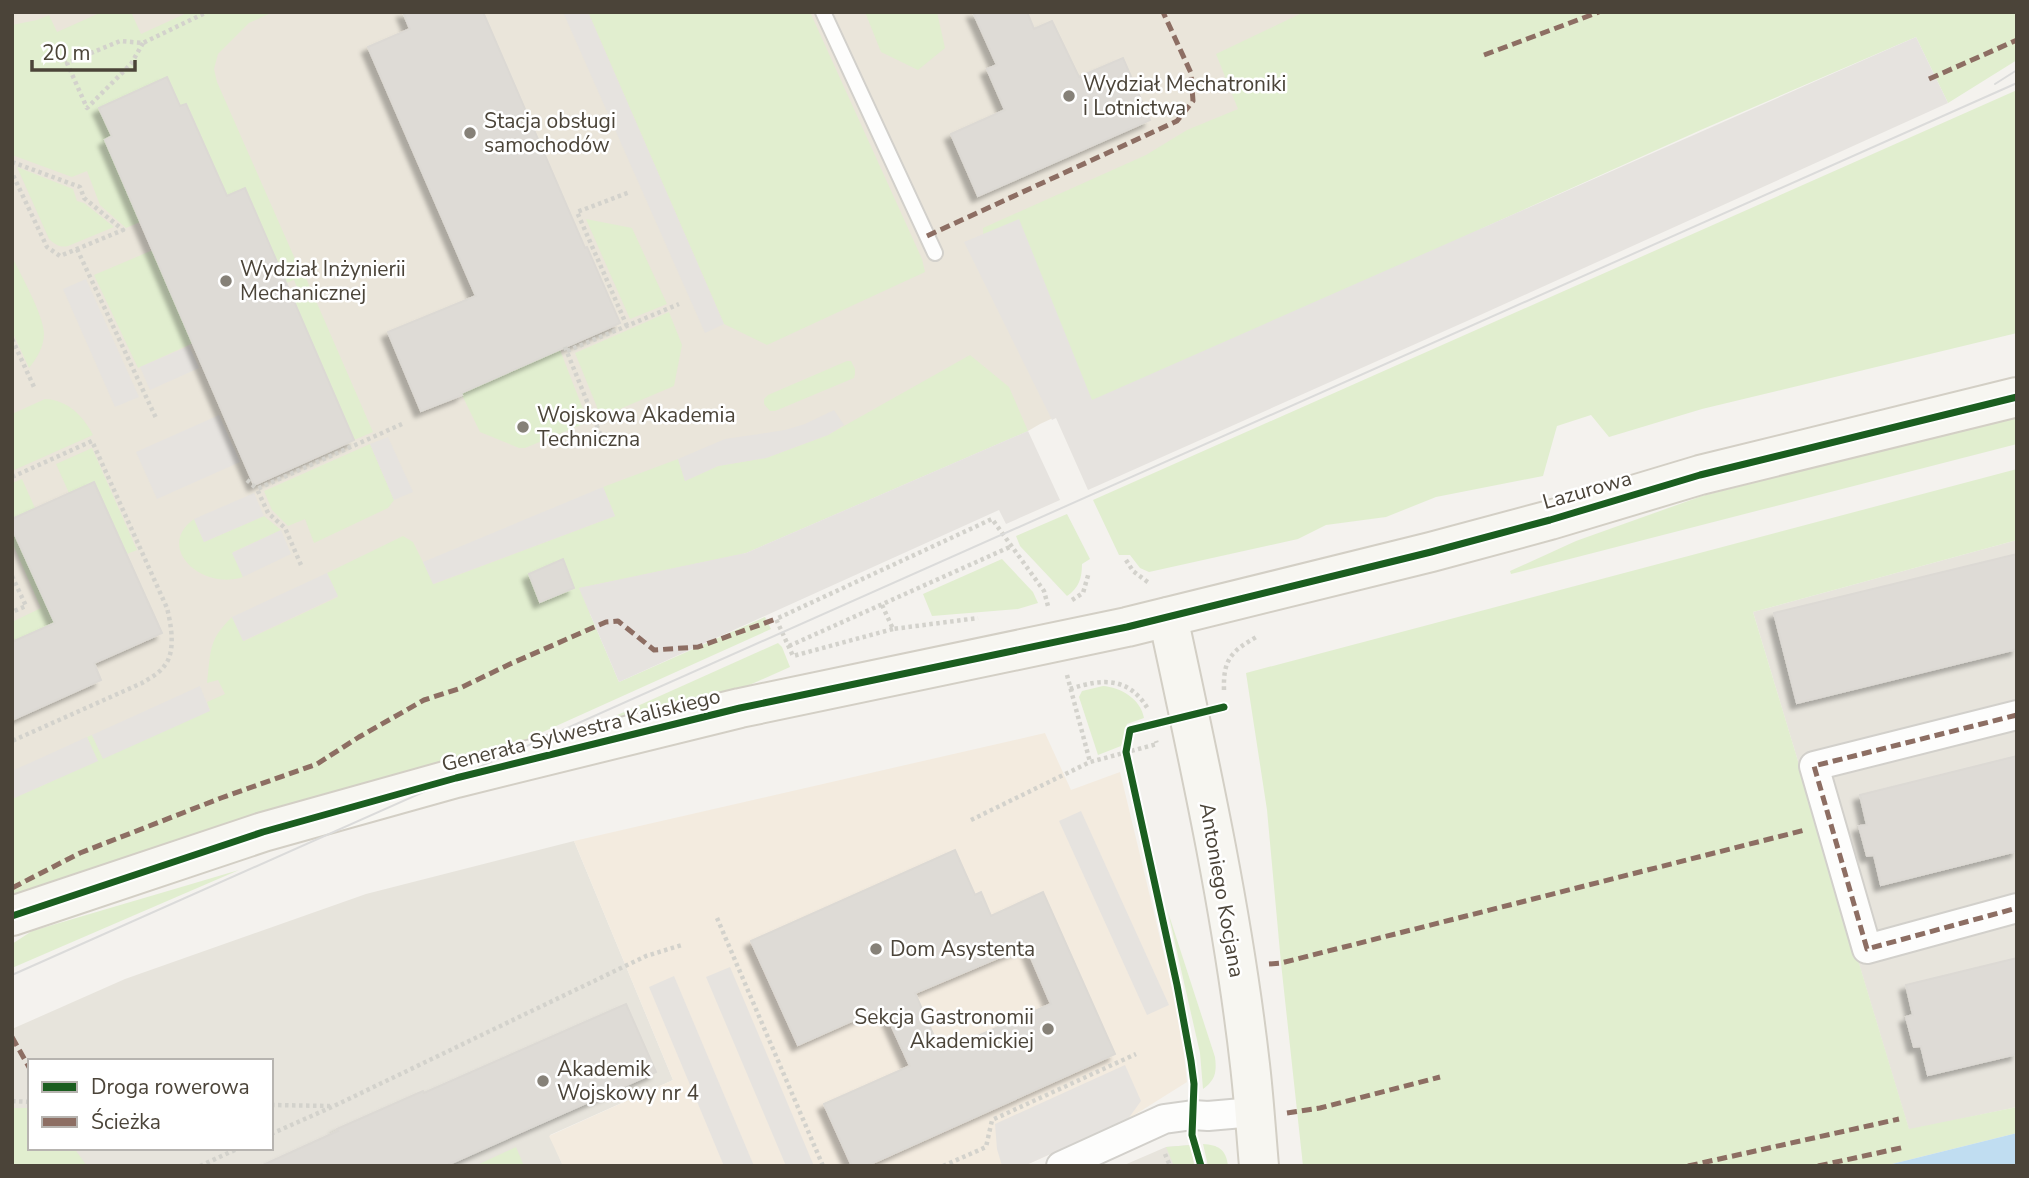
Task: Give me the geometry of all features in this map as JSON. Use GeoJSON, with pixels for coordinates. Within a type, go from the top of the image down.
{"type":"FeatureCollection","features":[{"type":"Feature","properties":{"kind":"street","name":"Lazurowa"},"geometry":{"type":"LineString","coordinates":[[1168,617],[1458,545],[1700,475],[2017,397]]}},
{"type":"Feature","properties":{"kind":"street","name":"Antoniego Kocjana"},"geometry":{"type":"LineString","coordinates":[[1168,617],[1224,895],[1250,1065],[1259,1166]]}},
{"type":"Feature","properties":{"kind":"street","name":"Generała Sylwestra Kaliskiego"},"geometry":{"type":"LineString","coordinates":[[12,916],[263,832],[456,778],[740,708],[1058,643],[1168,617]]}},
{"type":"Feature","properties":{"kind":"street"},"geometry":{"type":"LineString","coordinates":[[2017,715],[1814,766],[1867,949],[2017,908]]}},
{"type":"Feature","properties":{"kind":"street"},"geometry":{"type":"LineString","coordinates":[[1061,1166],[1164,1119],[1254,1112]]}},
{"type":"Feature","properties":{"kind":"lane"},"geometry":{"type":"LineString","coordinates":[[823,12],[935,253]]}},
{"type":"Feature","properties":{"kind":"path"},"geometry":{"type":"LineString","coordinates":[[143,43],[131,64],[87,108],[67,63],[120,41],[143,43],[207,12]]}},
{"type":"Feature","properties":{"kind":"path"},"geometry":{"type":"LineString","coordinates":[[12,162],[80,187],[84,198],[123,230],[60,256],[47,247],[12,173]]}},
{"type":"Feature","properties":{"kind":"path"},"geometry":{"type":"LineString","coordinates":[[627,326],[577,212],[629,192]]}},
{"type":"Feature","properties":{"kind":"path"},"geometry":{"type":"LineString","coordinates":[[77,249],[156,418]]}},
{"type":"Feature","properties":{"kind":"path"},"geometry":{"type":"LineString","coordinates":[[603,441],[566,349],[679,304]]}},
{"type":"Feature","properties":{"kind":"path"},"geometry":{"type":"LineString","coordinates":[[12,339],[34,387]]}},
{"type":"Feature","properties":{"kind":"path"},"geometry":{"type":"LineString","coordinates":[[257,489],[402,424]]}},
{"type":"Feature","properties":{"kind":"path"},"geometry":{"type":"LineString","coordinates":[[12,477],[92,441],[167,608],[171,640],[170,658],[166,665],[142,683],[12,741]]}},
{"type":"Feature","properties":{"kind":"path"},"geometry":{"type":"LineString","coordinates":[[247,481],[257,489],[268,513],[285,528],[302,565]]}},
{"type":"Feature","properties":{"kind":"path"},"geometry":{"type":"LineString","coordinates":[[989,616],[893,629],[793,656],[776,620],[992,519],[1044,591],[1049,608]]}},
{"type":"Feature","properties":{"kind":"path"},"geometry":{"type":"LineString","coordinates":[[789,646],[1012,546]]}},
{"type":"Feature","properties":{"kind":"path"},"geometry":{"type":"LineString","coordinates":[[1126,560],[1133,571],[1149,583],[1161,580]]}},
{"type":"Feature","properties":{"kind":"path"},"geometry":{"type":"LineString","coordinates":[[1065,605],[1083,593],[1089,572]]}},
{"type":"Feature","properties":{"kind":"path"},"geometry":{"type":"LineString","coordinates":[[12,576],[26,606],[12,612]]}},
{"type":"Feature","properties":{"kind":"path"},"geometry":{"type":"LineString","coordinates":[[882,605],[893,629]]}},
{"type":"Feature","properties":{"kind":"path"},"geometry":{"type":"LineString","coordinates":[[1037,610],[1057,607]]}},
{"type":"Feature","properties":{"kind":"path"},"geometry":{"type":"LineString","coordinates":[[971,820],[1090,762],[1157,744],[1189,715],[1223,673],[1234,649],[1258,636]]}},
{"type":"Feature","properties":{"kind":"path"},"geometry":{"type":"LineString","coordinates":[[1090,762],[1070,689],[1105,681],[1122,685],[1137,693],[1147,707],[1189,715]]}},
{"type":"Feature","properties":{"kind":"path"},"geometry":{"type":"LineString","coordinates":[[1127,764],[1128,741]]}},
{"type":"Feature","properties":{"kind":"path"},"geometry":{"type":"LineString","coordinates":[[716,918],[823,1166]]}},
{"type":"Feature","properties":{"kind":"path"},"geometry":{"type":"LineString","coordinates":[[273,1133],[646,956],[682,945]]}},
{"type":"Feature","properties":{"kind":"path"},"geometry":{"type":"LineString","coordinates":[[943,1166],[986,1147],[992,1120],[1136,1054]]}},
{"type":"Feature","properties":{"kind":"path"},"geometry":{"type":"LineString","coordinates":[[273,1105],[334,1106]]}},
{"type":"Feature","properties":{"kind":"path"},"geometry":{"type":"LineString","coordinates":[[200,1166],[235,1150]]}},
{"type":"Feature","properties":{"kind":"shaded area","name":"Wojskowa Akademia Techniczna"},"geometry":{"type":"Polygon","coordinates":[[[12,12],[1389,12],[1092,400],[1028,431],[746,553],[12,839],[12,12]]]}},
{"type":"Feature","properties":{"kind":"shaded area"},"geometry":{"type":"Polygon","coordinates":[[[563,12],[588,12],[724,324],[705,333],[563,12]]]}},
{"type":"Feature","properties":{"kind":"shaded area"},"geometry":{"type":"Polygon","coordinates":[[[1916,37],[1948,103],[1088,490],[1056,418],[1052,420],[964,242],[1019,219],[1092,400],[1916,37]]]}},
{"type":"Feature","properties":{"kind":"shaded area"},"geometry":{"type":"Polygon","coordinates":[[[86,279],[139,397],[115,407],[63,289],[86,279]]]}},
{"type":"Feature","properties":{"kind":"shaded area"},"geometry":{"type":"Polygon","coordinates":[[[189,346],[199,368],[150,390],[140,367],[189,346]]]}},
{"type":"Feature","properties":{"kind":"shaded area"},"geometry":{"type":"Polygon","coordinates":[[[834,410],[844,425],[828,435],[766,458],[718,466],[685,481],[678,459],[725,439],[785,430],[834,410]]]}},
{"type":"Feature","properties":{"kind":"shaded area"},"geometry":{"type":"Polygon","coordinates":[[[219,415],[240,462],[157,499],[136,452],[219,415]]]}},
{"type":"Feature","properties":{"kind":"shaded area"},"geometry":{"type":"Polygon","coordinates":[[[1028,431],[1060,500],[1006,524],[999,510],[619,682],[579,588],[746,553],[1028,431]]]}},
{"type":"Feature","properties":{"kind":"shaded area"},"geometry":{"type":"Polygon","coordinates":[[[388,437],[413,492],[394,500],[370,444],[388,437]]]}},
{"type":"Feature","properties":{"kind":"shaded area"},"geometry":{"type":"Polygon","coordinates":[[[603,487],[615,516],[433,584],[423,562],[603,487]]]}},
{"type":"Feature","properties":{"kind":"shaded area"},"geometry":{"type":"Polygon","coordinates":[[[254,493],[264,516],[204,542],[194,519],[254,493]]]}},
{"type":"Feature","properties":{"kind":"shaded area"},"geometry":{"type":"Polygon","coordinates":[[[281,530],[291,554],[243,577],[232,553],[281,530]]]}},
{"type":"Feature","properties":{"kind":"shaded area"},"geometry":{"type":"Polygon","coordinates":[[[2017,540],[2017,1107],[1909,1130],[1753,612],[2017,540]]]}},
{"type":"Feature","properties":{"kind":"shaded area"},"geometry":{"type":"Polygon","coordinates":[[[327,573],[338,596],[243,641],[232,617],[327,573]]]}},
{"type":"Feature","properties":{"kind":"shaded area"},"geometry":{"type":"Polygon","coordinates":[[[200,686],[210,711],[103,759],[92,735],[200,686]]]}},
{"type":"Feature","properties":{"kind":"shaded area"},"geometry":{"type":"Polygon","coordinates":[[[1045,733],[1071,790],[1120,772],[1181,1025],[1187,1082],[1128,1119],[1024,1166],[563,1166],[549,1136],[673,1080],[574,841],[1045,733]]]}},
{"type":"Feature","properties":{"kind":"shaded area"},"geometry":{"type":"Polygon","coordinates":[[[87,737],[98,761],[12,799],[12,771],[87,737]]]}},
{"type":"Feature","properties":{"kind":"shaded area"},"geometry":{"type":"Polygon","coordinates":[[[1081,811],[1169,1005],[1147,1015],[1059,821],[1081,811]]]}},
{"type":"Feature","properties":{"kind":"shaded area"},"geometry":{"type":"Polygon","coordinates":[[[574,841],[673,1080],[550,1135],[563,1166],[12,1166],[12,1029],[125,979],[366,894],[574,841]]]}},
{"type":"Feature","properties":{"kind":"shaded area"},"geometry":{"type":"Polygon","coordinates":[[[730,967],[814,1166],[786,1166],[706,977],[730,967]]]}},
{"type":"Feature","properties":{"kind":"shaded area"},"geometry":{"type":"Polygon","coordinates":[[[674,976],[754,1166],[724,1166],[649,987],[674,976]]]}},
{"type":"Feature","properties":{"kind":"shaded area"},"geometry":{"type":"Polygon","coordinates":[[[1125,1065],[1141,1101],[1128,1119],[1024,1166],[1002,1166],[997,1149],[995,1124],[1125,1065]]]}},
{"type":"Feature","properties":{"kind":"shaded area"},"geometry":{"type":"Polygon","coordinates":[[[1191,1145],[1194,1166],[1122,1166],[1166,1147],[1191,1145]]]}},
{"type":"Feature","properties":{"kind":"green space"},"geometry":{"type":"Polygon","coordinates":[[[102,12],[131,12],[141,34],[189,12],[273,12],[249,23],[218,54],[214,69],[217,82],[373,432],[354,440],[290,293],[298,290],[294,280],[286,283],[245,188],[227,196],[187,104],[105,140],[140,222],[126,228],[100,205],[87,171],[72,177],[12,155],[12,25],[49,15],[57,32],[102,12]]]}},
{"type":"Feature","properties":{"kind":"green space"},"geometry":{"type":"Polygon","coordinates":[[[588,12],[810,12],[922,259],[925,272],[767,345],[724,324],[588,12]]]}},
{"type":"Feature","properties":{"kind":"green space"},"geometry":{"type":"Polygon","coordinates":[[[865,12],[937,12],[945,48],[918,70],[881,52],[865,12]]]}},
{"type":"Feature","properties":{"kind":"green space"},"geometry":{"type":"Polygon","coordinates":[[[1304,12],[2017,12],[2017,60],[1948,103],[1916,37],[1483,228],[1067,435],[986,283],[983,228],[1146,155],[1187,130],[1238,109],[1216,54],[1304,12]]]}},
{"type":"Feature","properties":{"kind":"green space"},"geometry":{"type":"Polygon","coordinates":[[[2017,90],[2017,333],[1702,409],[1609,437],[1591,415],[1557,426],[1543,476],[1436,497],[1386,517],[1326,525],[1298,539],[1149,572],[1140,568],[1130,555],[1119,555],[1093,500],[2017,90]]]}},
{"type":"Feature","properties":{"kind":"green space"},"geometry":{"type":"Polygon","coordinates":[[[17,167],[73,189],[77,201],[84,203],[114,227],[68,246],[56,244],[49,239],[17,167]]]}},
{"type":"Feature","properties":{"kind":"green space"},"geometry":{"type":"Polygon","coordinates":[[[586,219],[632,228],[667,304],[630,319],[586,219]]]}},
{"type":"Feature","properties":{"kind":"green space"},"geometry":{"type":"Polygon","coordinates":[[[153,250],[193,343],[138,368],[94,275],[153,250]]]}},
{"type":"Feature","properties":{"kind":"green space"},"geometry":{"type":"Polygon","coordinates":[[[12,257],[43,325],[43,343],[29,368],[12,331],[12,257]]]}},
{"type":"Feature","properties":{"kind":"green space"},"geometry":{"type":"Polygon","coordinates":[[[669,312],[682,345],[674,386],[601,417],[575,353],[669,312]]]}},
{"type":"Feature","properties":{"kind":"green space"},"geometry":{"type":"Polygon","coordinates":[[[560,350],[588,422],[525,448],[480,432],[461,393],[560,350]]]}},
{"type":"Feature","properties":{"kind":"green space"},"geometry":{"type":"Polygon","coordinates":[[[970,355],[1009,387],[1028,431],[746,553],[579,588],[619,682],[765,617],[771,629],[514,745],[338,791],[12,896],[12,799],[97,761],[87,737],[92,735],[103,758],[210,710],[207,702],[225,694],[218,680],[207,683],[210,654],[219,633],[232,617],[244,641],[338,597],[327,573],[403,536],[413,542],[434,584],[615,516],[603,487],[678,459],[685,481],[718,466],[766,458],[828,435],[970,355]]]}},
{"type":"Feature","properties":{"kind":"green space"},"geometry":{"type":"Polygon","coordinates":[[[851,361],[855,369],[854,378],[775,411],[770,411],[764,404],[768,395],[851,361]]]}},
{"type":"Feature","properties":{"kind":"green space"},"geometry":{"type":"Polygon","coordinates":[[[45,399],[61,402],[74,410],[93,435],[12,471],[12,414],[45,399]]]}},
{"type":"Feature","properties":{"kind":"green space"},"geometry":{"type":"Polygon","coordinates":[[[2017,416],[2017,444],[1511,574],[1510,571],[1576,541],[1702,496],[2017,416]]]}},
{"type":"Feature","properties":{"kind":"green space"},"geometry":{"type":"Polygon","coordinates":[[[370,444],[394,500],[388,508],[314,543],[305,519],[288,526],[272,510],[264,491],[370,444]]]}},
{"type":"Feature","properties":{"kind":"green space"},"geometry":{"type":"Polygon","coordinates":[[[92,448],[137,550],[127,554],[69,493],[56,464],[92,448]]]}},
{"type":"Feature","properties":{"kind":"green space"},"geometry":{"type":"Polygon","coordinates":[[[2017,469],[2017,540],[1753,612],[1909,1129],[2017,1107],[2017,1133],[1884,1166],[1303,1166],[1267,810],[1246,673],[2017,469]]]}},
{"type":"Feature","properties":{"kind":"green space"},"geometry":{"type":"Polygon","coordinates":[[[22,479],[35,508],[12,519],[12,483],[22,479]]]}},
{"type":"Feature","properties":{"kind":"green space"},"geometry":{"type":"Polygon","coordinates":[[[1067,514],[1090,559],[1082,564],[1079,582],[1067,596],[1020,546],[1016,536],[1067,514]]]}},
{"type":"Feature","properties":{"kind":"green space"},"geometry":{"type":"Polygon","coordinates":[[[264,516],[281,530],[233,552],[243,577],[228,580],[213,578],[188,564],[181,554],[179,542],[183,530],[194,519],[204,542],[264,516]]]}},
{"type":"Feature","properties":{"kind":"green space"},"geometry":{"type":"Polygon","coordinates":[[[12,528],[55,623],[12,642],[12,622],[41,608],[12,542],[12,528]]]}},
{"type":"Feature","properties":{"kind":"green space"},"geometry":{"type":"Polygon","coordinates":[[[1002,559],[1033,592],[1038,603],[1018,609],[932,616],[923,594],[1002,559]]]}},
{"type":"Feature","properties":{"kind":"green space"},"geometry":{"type":"Polygon","coordinates":[[[778,643],[790,667],[745,687],[593,726],[778,643]]]}},
{"type":"Feature","properties":{"kind":"green space"},"geometry":{"type":"Polygon","coordinates":[[[1103,686],[1129,695],[1139,705],[1144,718],[1127,724],[1121,746],[1098,755],[1079,697],[1082,691],[1103,686]]]}},
{"type":"Feature","properties":{"kind":"green space"},"geometry":{"type":"Polygon","coordinates":[[[239,870],[12,968],[12,944],[32,931],[239,870]]]}},
{"type":"Feature","properties":{"kind":"green space"},"geometry":{"type":"Polygon","coordinates":[[[1168,912],[1215,1057],[1214,1076],[1203,1089],[1200,1053],[1168,912]]]}},
{"type":"Feature","properties":{"kind":"green space"},"geometry":{"type":"Polygon","coordinates":[[[12,1108],[28,1108],[28,1150],[75,1150],[87,1166],[12,1166],[12,1108]]]}},
{"type":"Feature","properties":{"kind":"green space"},"geometry":{"type":"Polygon","coordinates":[[[1203,1144],[1220,1149],[1228,1166],[1208,1166],[1203,1144]]]}},
{"type":"Feature","properties":{"kind":"green space"},"geometry":{"type":"Polygon","coordinates":[[[1191,1145],[1194,1166],[1174,1166],[1166,1147],[1191,1145]]]}},
{"type":"Feature","properties":{"kind":"green space"},"geometry":{"type":"Polygon","coordinates":[[[516,1147],[524,1166],[475,1166],[516,1147]]]}},
{"type":"Feature","properties":{"kind":"water"},"geometry":{"type":"Polygon","coordinates":[[[2017,1133],[2017,1166],[1884,1166],[2017,1133]]]}},
{"type":"Feature","properties":{"kind":"building","name":"Stacja obsługi samochodów"},"geometry":{"type":"Polygon","coordinates":[[[403,12],[483,12],[620,323],[421,411],[388,332],[476,296],[368,47],[410,29],[403,12]]]}},
{"type":"Feature","properties":{"kind":"building","name":"Wydział Mechatroniki i Lotnictwa"},"geometry":{"type":"Polygon","coordinates":[[[973,12],[1027,12],[1034,29],[1052,21],[1079,77],[1123,58],[1150,120],[978,196],[951,134],[1005,110],[987,69],[997,65],[973,12]]]}},
{"type":"Feature","properties":{"kind":"building","name":"Wydział Inżynierii Mechanicznej"},"geometry":{"type":"Polygon","coordinates":[[[167,77],[180,106],[186,104],[227,196],[245,188],[354,440],[254,485],[105,140],[112,136],[99,108],[167,77]]]}},
{"type":"Feature","properties":{"kind":"building"},"geometry":{"type":"Polygon","coordinates":[[[94,482],[162,633],[94,663],[101,680],[12,720],[12,642],[55,623],[12,528],[12,519],[94,482]]]}},
{"type":"Feature","properties":{"kind":"building"},"geometry":{"type":"Polygon","coordinates":[[[2017,554],[2017,649],[1797,703],[1774,613],[2017,554]]]}},
{"type":"Feature","properties":{"kind":"building"},"geometry":{"type":"Polygon","coordinates":[[[563,559],[574,588],[540,602],[529,574],[563,559]]]}},
{"type":"Feature","properties":{"kind":"building"},"geometry":{"type":"Polygon","coordinates":[[[2017,756],[2017,851],[1881,885],[1874,855],[1867,856],[1859,826],[1867,825],[1860,795],[2017,756]]]}},
{"type":"Feature","properties":{"kind":"building"},"geometry":{"type":"Polygon","coordinates":[[[955,850],[975,895],[981,892],[991,916],[1043,892],[1115,1054],[866,1166],[852,1166],[824,1104],[910,1066],[883,1007],[798,1045],[751,941],[955,850]],[[1026,946],[915,993],[941,1052],[1051,1004],[1026,946]]]}},
{"type":"Feature","properties":{"kind":"building"},"geometry":{"type":"Polygon","coordinates":[[[2017,958],[2017,1054],[1928,1075],[1921,1046],[1914,1047],[1906,1017],[1913,1015],[1906,985],[2017,958]]]}},
{"type":"Feature","properties":{"kind":"building","name":"Akademik Wojskowy nr 4"},"geometry":{"type":"Polygon","coordinates":[[[626,1004],[656,1072],[445,1166],[261,1166],[338,1131],[337,1129],[626,1004]]]}},
{"type":"Feature","properties":{"kind":"tram line"},"geometry":{"type":"LineString","coordinates":[[1995,84],[2017,70]]}},
{"type":"Feature","properties":{"kind":"tram line"},"geometry":{"type":"LineString","coordinates":[[12,975],[2017,83]]}},
{"type":"Feature","properties":{"kind":"marked path"},"geometry":{"type":"LineString","coordinates":[[927,236],[1177,121],[1193,101],[1191,73],[1163,12]]}},
{"type":"Feature","properties":{"kind":"marked path"},"geometry":{"type":"LineString","coordinates":[[1484,55],[1599,12]]}},
{"type":"Feature","properties":{"kind":"marked path"},"geometry":{"type":"LineString","coordinates":[[1929,79],[2017,40]]}},
{"type":"Feature","properties":{"kind":"marked path"},"geometry":{"type":"LineString","coordinates":[[12,888],[80,853],[317,764],[424,700],[458,689],[606,622],[618,621],[654,650],[698,647],[776,619]]}},
{"type":"Feature","properties":{"kind":"marked path"},"geometry":{"type":"LineString","coordinates":[[2017,715],[1814,766],[1867,949],[2017,908]]}},
{"type":"Feature","properties":{"kind":"marked path"},"geometry":{"type":"LineString","coordinates":[[1269,964],[1805,830]]}},
{"type":"Feature","properties":{"kind":"marked path"},"geometry":{"type":"LineString","coordinates":[[12,1037],[28,1065]]}},
{"type":"Feature","properties":{"kind":"marked path"},"geometry":{"type":"LineString","coordinates":[[1287,1113],[1320,1108],[1440,1077]]}},
{"type":"Feature","properties":{"kind":"marked path"},"geometry":{"type":"LineString","coordinates":[[1688,1166],[1899,1119]]}},
{"type":"Feature","properties":{"kind":"marked path"},"geometry":{"type":"LineString","coordinates":[[1818,1166],[1905,1147]]}},
{"type":"Feature","properties":{"kind":"cycle path"},"geometry":{"type":"LineString","coordinates":[[12,916],[263,832],[456,778],[740,708],[1127,627],[1431,552],[1700,475],[2017,397]]}},
{"type":"Feature","properties":{"kind":"cycle path"},"geometry":{"type":"LineString","coordinates":[[1201,1166],[1192,1135],[1194,1084],[1191,1061],[1126,752],[1130,730],[1224,707]]}},
{"type":"Feature","properties":{"kind":"place","name":"Wydział Mechatroniki i Lotnictwa"},"geometry":{"type":"Point","coordinates":[1069,96]}},
{"type":"Feature","properties":{"kind":"place","name":"Stacja obsługi samochodów"},"geometry":{"type":"Point","coordinates":[470,133]}},
{"type":"Feature","properties":{"kind":"place","name":"Wydział Inżynierii Mechanicznej"},"geometry":{"type":"Point","coordinates":[226,281]}},
{"type":"Feature","properties":{"kind":"place","name":"Wojskowa Akademia Techniczna"},"geometry":{"type":"Point","coordinates":[523,427]}},
{"type":"Feature","properties":{"kind":"place","name":"Dom Asystenta"},"geometry":{"type":"Point","coordinates":[876,949]}},
{"type":"Feature","properties":{"kind":"place","name":"Sekcja Gastronomii Akademickiej"},"geometry":{"type":"Point","coordinates":[1048,1029]}},
{"type":"Feature","properties":{"kind":"place","name":"Akademik Wojskowy nr 4"},"geometry":{"type":"Point","coordinates":[543,1081]}}]}
